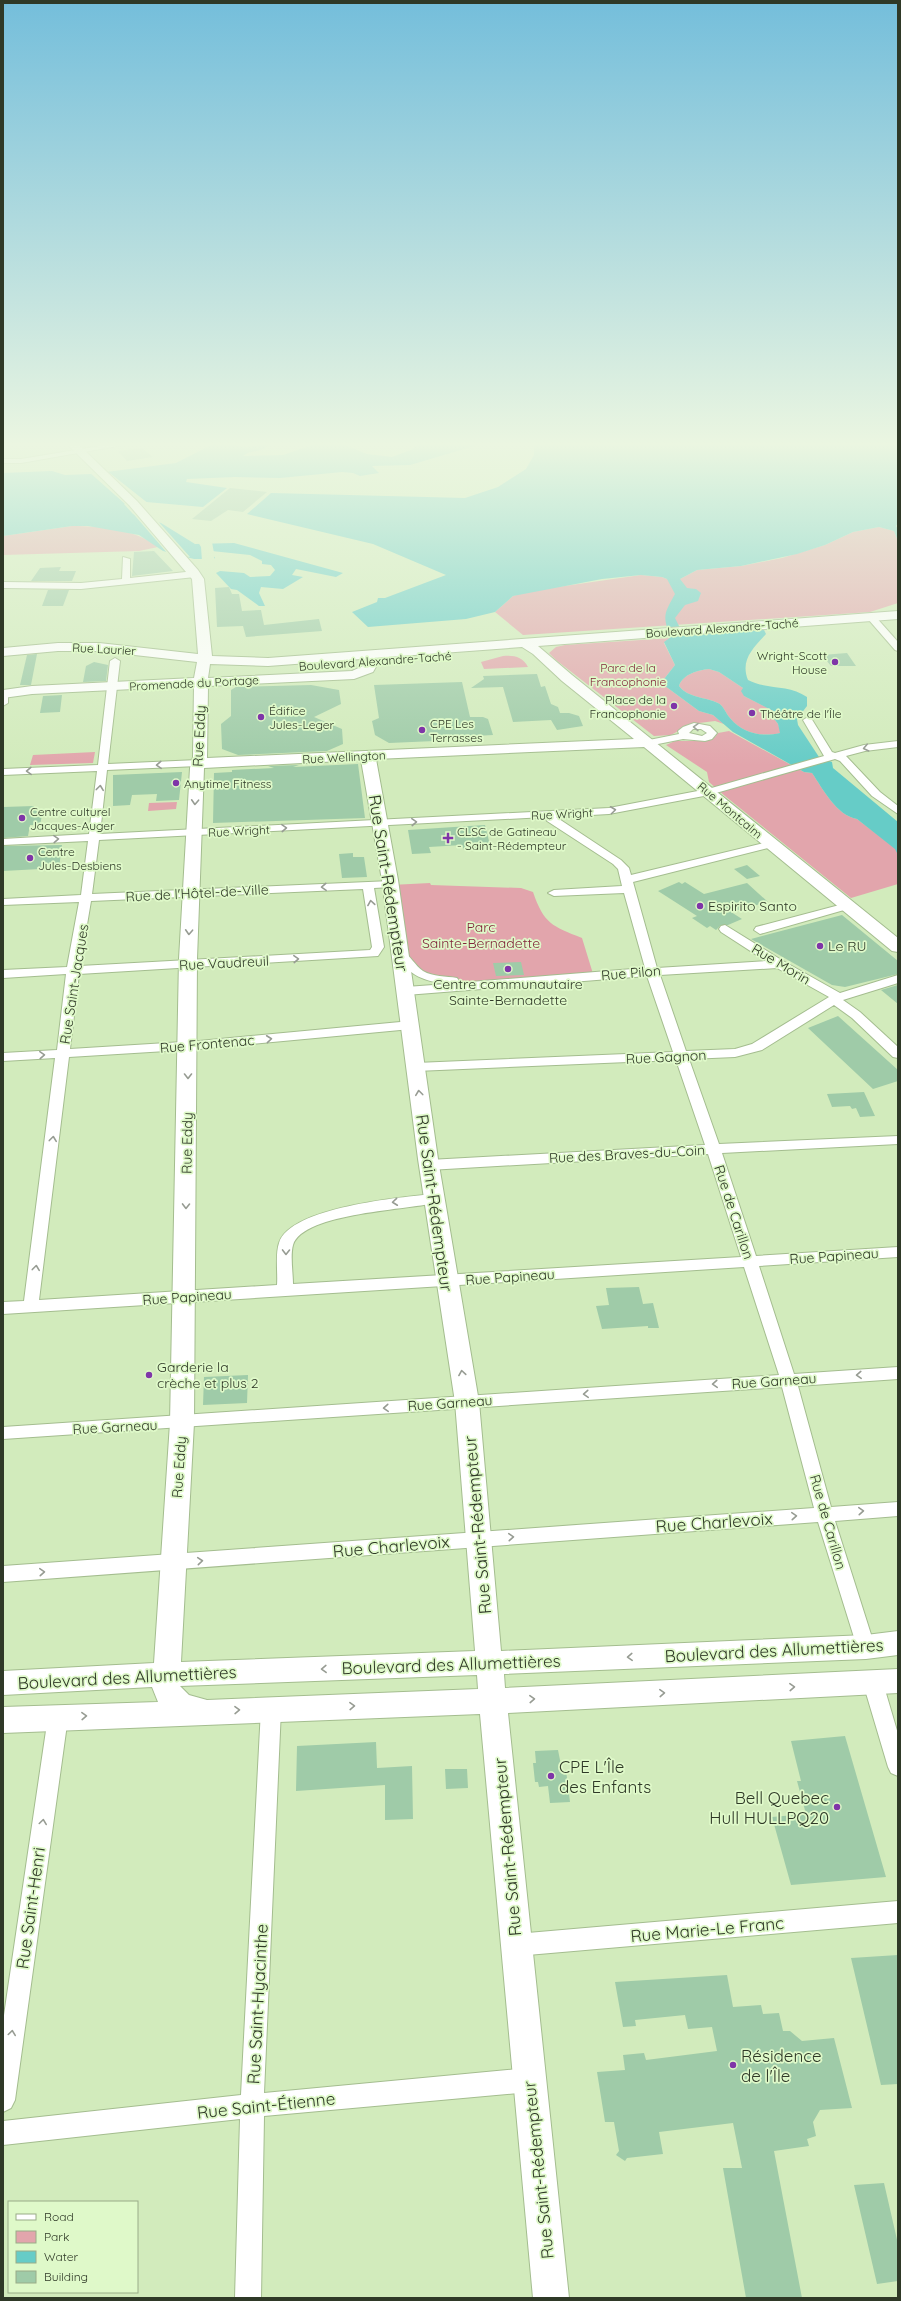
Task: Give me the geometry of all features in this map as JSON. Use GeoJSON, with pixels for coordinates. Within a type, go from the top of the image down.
{"type":"FeatureCollection","features":[{"type":"Feature","properties":{"kind":"main road","name":"Rue Eddy"},"geometry":{"type":"LineString","coordinates":[[176,551],[195,574],[200,586],[204,663],[201,683],[198,763],[193,833],[188,965],[185,1298],[182,1423],[172,1563],[167,1692],[175,1702],[204,1711]]}},
{"type":"Feature","properties":{"kind":"main road","name":"Boulevard Alexandre-Taché"},"geometry":{"type":"LineString","coordinates":[[204,663],[242,668],[368,658],[444,657],[525,645],[660,632],[898,615]]}},
{"type":"Feature","properties":{"kind":"main road"},"geometry":{"type":"LineString","coordinates":[[135,650],[172,649],[185,645],[196,640],[203,628]]}},
{"type":"Feature","properties":{"kind":"main road","name":"Rue Montcalm"},"geometry":{"type":"LineString","coordinates":[[525,645],[542,663],[562,674],[898,947]]}},
{"type":"Feature","properties":{"kind":"main road","name":"Rue Laurier"},"geometry":{"type":"LineString","coordinates":[[3,652],[74,646],[135,650],[204,663]]}},
{"type":"Feature","properties":{"kind":"main road","name":"Rue Laurier"},"geometry":{"type":"LineString","coordinates":[[3,658],[49,653],[86,653],[204,663]]}},
{"type":"Feature","properties":{"kind":"main road","name":"Promenade du Portage"},"geometry":{"type":"LineString","coordinates":[[3,695],[112,687],[354,675],[366,671],[370,665],[368,658]]}},
{"type":"Feature","properties":{"kind":"main road"},"geometry":{"type":"LineString","coordinates":[[593,745],[620,739],[625,736],[622,722]]}},
{"type":"Feature","properties":{"kind":"main road","name":"Rue Wellington"},"geometry":{"type":"LineString","coordinates":[[198,763],[648,743]]}},
{"type":"Feature","properties":{"kind":"main road","name":"Rue Saint-Rédempteur"},"geometry":{"type":"LineString","coordinates":[[368,756],[391,884],[402,956],[429,1165],[467,1402],[489,1663],[551,2298]]}},
{"type":"Feature","properties":{"kind":"main road","name":"Boulevard des Allumettières"},"geometry":{"type":"LineString","coordinates":[[3,1683],[167,1674],[489,1663],[866,1647],[898,1643]]}},
{"type":"Feature","properties":{"kind":"main road"},"geometry":{"type":"LineString","coordinates":[[3,1720],[886,1682]]}},
{"type":"Feature","properties":{"kind":"street"},"geometry":{"type":"LineString","coordinates":[[126,559],[126,582]]}},
{"type":"Feature","properties":{"kind":"street"},"geometry":{"type":"LineString","coordinates":[[3,586],[63,586],[126,582],[195,574]]}},
{"type":"Feature","properties":{"kind":"street"},"geometry":{"type":"LineString","coordinates":[[871,617],[898,648]]}},
{"type":"Feature","properties":{"kind":"street","name":"Rue Saint-Jacques"},"geometry":{"type":"LineString","coordinates":[[31,1306],[64,1054],[73,970],[87,898],[95,837],[115,661]]}},
{"type":"Feature","properties":{"kind":"street"},"geometry":{"type":"LineString","coordinates":[[3,695],[3,703]]}},
{"type":"Feature","properties":{"kind":"street"},"geometry":{"type":"LineString","coordinates":[[808,720],[830,757],[844,759],[876,794],[898,811]]}},
{"type":"Feature","properties":{"kind":"street","name":"Rue Wellington"},"geometry":{"type":"LineString","coordinates":[[648,743],[685,735]]}},
{"type":"Feature","properties":{"kind":"street","name":"Rue Wright"},"geometry":{"type":"LineString","coordinates":[[3,842],[379,824],[616,810],[709,792],[789,768],[873,746],[898,744]]}},
{"type":"Feature","properties":{"kind":"street","name":"Rue Wellington"},"geometry":{"type":"LineString","coordinates":[[3,772],[198,763]]}},
{"type":"Feature","properties":{"kind":"street","name":"Rue de Carillon"},"geometry":{"type":"LineString","coordinates":[[550,814],[551,819],[621,865],[680,1057],[713,1149],[788,1379],[824,1514],[866,1647]]}},
{"type":"Feature","properties":{"kind":"street"},"geometry":{"type":"LineString","coordinates":[[554,893],[628,885],[772,844]]}},
{"type":"Feature","properties":{"kind":"street","name":"Rue de l'Hôtel-de-Ville"},"geometry":{"type":"LineString","coordinates":[[3,902],[391,884]]}},
{"type":"Feature","properties":{"kind":"street","name":"Rue Vaudreuil"},"geometry":{"type":"LineString","coordinates":[[3,974],[188,965],[374,953],[378,947],[368,885]]}},
{"type":"Feature","properties":{"kind":"street"},"geometry":{"type":"LineString","coordinates":[[760,930],[847,906]]}},
{"type":"Feature","properties":{"kind":"street","name":"Rue Morin"},"geometry":{"type":"LineString","coordinates":[[725,929],[779,964],[837,998],[898,1054]]}},
{"type":"Feature","properties":{"kind":"street","name":"Rue Pilon"},"geometry":{"type":"LineString","coordinates":[[402,956],[414,972],[419,975],[484,984]]}},
{"type":"Feature","properties":{"kind":"street","name":"Rue Pilon"},"geometry":{"type":"LineString","coordinates":[[406,991],[653,971],[779,964]]}},
{"type":"Feature","properties":{"kind":"street","name":"Rue Gagnon"},"geometry":{"type":"LineString","coordinates":[[416,1068],[680,1057],[735,1053],[757,1047],[837,998],[898,979]]}},
{"type":"Feature","properties":{"kind":"street","name":"Rue Frontenac"},"geometry":{"type":"LineString","coordinates":[[3,1057],[187,1046],[411,1025]]}},
{"type":"Feature","properties":{"kind":"street","name":"Rue des Braves-du-Coin"},"geometry":{"type":"LineString","coordinates":[[429,1165],[898,1140]]}},
{"type":"Feature","properties":{"kind":"street"},"geometry":{"type":"LineString","coordinates":[[285,1291],[286,1243],[289,1237],[300,1227],[336,1214],[367,1206],[434,1199]]}},
{"type":"Feature","properties":{"kind":"street","name":"Rue Papineau"},"geometry":{"type":"LineString","coordinates":[[3,1308],[185,1298],[898,1252]]}},
{"type":"Feature","properties":{"kind":"street","name":"Rue Garneau"},"geometry":{"type":"LineString","coordinates":[[3,1433],[182,1423],[788,1379],[898,1373]]}},
{"type":"Feature","properties":{"kind":"street","name":"Rue Charlevoix"},"geometry":{"type":"LineString","coordinates":[[3,1574],[172,1563],[478,1539],[898,1509]]}},
{"type":"Feature","properties":{"kind":"street"},"geometry":{"type":"LineString","coordinates":[[886,1682],[898,1766]]}},
{"type":"Feature","properties":{"kind":"street","name":"Rue Saint-Hyacinthe"},"geometry":{"type":"LineString","coordinates":[[248,2298],[252,2106],[271,1709]]}},
{"type":"Feature","properties":{"kind":"street","name":"Rue Saint-Henri"},"geometry":{"type":"LineString","coordinates":[[3,2100],[58,1717]]}},
{"type":"Feature","properties":{"kind":"street","name":"Rue Marie-Le Franc"},"geometry":{"type":"LineString","coordinates":[[516,1945],[898,1912]]}},
{"type":"Feature","properties":{"kind":"street","name":"Rue Saint-Étienne"},"geometry":{"type":"LineString","coordinates":[[3,2133],[252,2106],[529,2080]]}},
{"type":"Feature","properties":{"kind":"green space"},"geometry":{"type":"Polygon","coordinates":[[[3,551],[126,551],[3,555],[3,551]]]}},
{"type":"Feature","properties":{"kind":"green space"},"geometry":{"type":"Polygon","coordinates":[[[804,551],[898,551],[898,603],[870,612],[523,635],[495,612],[513,596],[530,591],[641,575],[662,577],[667,579],[680,579],[697,570],[741,566],[782,558],[804,551]]]}},
{"type":"Feature","properties":{"kind":"green space","name":"Parc de la Francophonie"},"geometry":{"type":"Polygon","coordinates":[[[671,638],[664,643],[675,665],[661,683],[699,711],[713,715],[724,724],[715,721],[691,724],[671,735],[654,736],[549,653],[556,647],[565,645],[671,638]]]}},
{"type":"Feature","properties":{"kind":"green space"},"geometry":{"type":"Polygon","coordinates":[[[503,656],[518,657],[524,661],[528,667],[484,669],[481,662],[503,656]]]}},
{"type":"Feature","properties":{"kind":"green space"},"geometry":{"type":"Polygon","coordinates":[[[709,669],[719,672],[743,688],[744,696],[776,712],[772,716],[778,724],[781,733],[767,735],[747,731],[735,723],[720,704],[687,693],[679,686],[684,678],[691,673],[709,669]]]}},
{"type":"Feature","properties":{"kind":"green space"},"geometry":{"type":"Polygon","coordinates":[[[729,731],[804,772],[812,773],[836,807],[849,817],[857,819],[896,849],[898,855],[898,884],[851,898],[709,782],[707,772],[666,745],[675,741],[697,741],[715,737],[718,733],[729,731]]]}},
{"type":"Feature","properties":{"kind":"green space"},"geometry":{"type":"Polygon","coordinates":[[[95,752],[93,763],[30,765],[33,755],[95,752]]]}},
{"type":"Feature","properties":{"kind":"green space"},"geometry":{"type":"Polygon","coordinates":[[[177,802],[176,809],[148,811],[149,803],[177,802]]]}},
{"type":"Feature","properties":{"kind":"green space","name":"Parc Sainte-Bernadette"},"geometry":{"type":"Polygon","coordinates":[[[430,883],[431,885],[521,888],[533,892],[541,911],[550,922],[556,927],[582,938],[594,977],[483,984],[436,979],[408,966],[391,885],[430,883]]]}},
{"type":"Feature","properties":{"kind":"water"},"geometry":{"type":"Polygon","coordinates":[[[164,551],[202,551],[202,554],[215,557],[214,559],[194,559],[164,551]]]}},
{"type":"Feature","properties":{"kind":"water"},"geometry":{"type":"Polygon","coordinates":[[[215,551],[264,551],[343,573],[336,577],[296,569],[292,575],[303,577],[283,589],[261,587],[259,593],[265,606],[259,606],[237,590],[231,589],[216,573],[220,571],[244,573],[250,577],[270,576],[275,570],[271,565],[262,564],[262,561],[250,555],[215,551]]]}},
{"type":"Feature","properties":{"kind":"water"},"geometry":{"type":"Polygon","coordinates":[[[390,551],[805,551],[741,566],[697,570],[680,579],[687,588],[696,589],[701,593],[698,601],[685,605],[675,618],[684,636],[764,630],[766,634],[752,649],[747,660],[746,673],[748,680],[763,685],[793,690],[807,697],[807,706],[797,719],[798,725],[819,757],[832,762],[833,768],[898,822],[898,855],[895,849],[857,819],[849,817],[836,807],[812,773],[804,772],[733,732],[713,715],[699,711],[661,683],[675,665],[664,642],[671,637],[665,619],[668,606],[675,594],[667,579],[662,577],[641,575],[602,579],[513,596],[495,612],[466,619],[368,627],[352,612],[377,602],[378,598],[385,598],[446,575],[390,551]],[[709,669],[691,673],[684,678],[679,686],[687,693],[720,704],[735,723],[747,731],[766,735],[780,733],[778,724],[772,716],[775,712],[744,696],[741,691],[743,688],[719,672],[709,669]]]}},
{"type":"Feature","properties":{"kind":"pier"},"geometry":{"type":"Polygon","coordinates":[[[166,551],[185,551],[190,557],[168,554],[166,551]]]}},
{"type":"Feature","properties":{"kind":"pier"},"geometry":{"type":"Polygon","coordinates":[[[201,551],[214,551],[214,553],[204,552],[214,555],[214,561],[202,561],[201,551]]]}},
{"type":"Feature","properties":{"kind":"building"},"geometry":{"type":"Polygon","coordinates":[[[154,551],[173,571],[132,576],[134,552],[154,551]]]}},
{"type":"Feature","properties":{"kind":"building"},"geometry":{"type":"Polygon","coordinates":[[[61,567],[59,571],[76,571],[72,581],[31,581],[40,568],[61,567]]]}},
{"type":"Feature","properties":{"kind":"building"},"geometry":{"type":"Polygon","coordinates":[[[229,587],[232,594],[239,594],[242,611],[261,610],[264,625],[319,619],[322,631],[246,637],[243,626],[217,627],[215,588],[229,587]]]}},
{"type":"Feature","properties":{"kind":"building"},"geometry":{"type":"Polygon","coordinates":[[[48,590],[69,590],[63,606],[42,606],[48,590]]]}},
{"type":"Feature","properties":{"kind":"building","name":"Wright-Scott House"},"geometry":{"type":"Polygon","coordinates":[[[847,653],[856,666],[831,666],[822,655],[847,653]]]}},
{"type":"Feature","properties":{"kind":"building"},"geometry":{"type":"Polygon","coordinates":[[[37,654],[31,685],[20,685],[27,655],[37,654]]]}},
{"type":"Feature","properties":{"kind":"building"},"geometry":{"type":"Polygon","coordinates":[[[94,662],[108,665],[106,681],[83,682],[86,666],[94,662]]]}},
{"type":"Feature","properties":{"kind":"building"},"geometry":{"type":"Polygon","coordinates":[[[537,674],[541,687],[545,686],[551,704],[558,707],[560,713],[569,713],[579,716],[583,726],[557,730],[551,720],[513,722],[503,687],[471,688],[484,679],[483,676],[537,674]]]}},
{"type":"Feature","properties":{"kind":"building"},"geometry":{"type":"Polygon","coordinates":[[[462,682],[470,717],[483,717],[488,719],[493,735],[439,738],[435,741],[389,743],[375,735],[372,721],[379,718],[374,685],[462,682]]]}},
{"type":"Feature","properties":{"kind":"building","name":"Édifice Jules-Leger"},"geometry":{"type":"Polygon","coordinates":[[[311,685],[339,690],[341,704],[314,717],[342,729],[343,744],[327,751],[238,755],[222,749],[221,724],[231,716],[231,690],[236,687],[311,685]]]}},
{"type":"Feature","properties":{"kind":"building"},"geometry":{"type":"Polygon","coordinates":[[[62,695],[60,712],[40,713],[43,696],[62,695]]]}},
{"type":"Feature","properties":{"kind":"building"},"geometry":{"type":"Polygon","coordinates":[[[358,764],[365,818],[213,823],[214,773],[232,772],[232,770],[274,768],[268,766],[299,765],[293,767],[358,764]]]}},
{"type":"Feature","properties":{"kind":"building"},"geometry":{"type":"Polygon","coordinates":[[[182,772],[179,800],[156,801],[157,794],[132,795],[130,805],[113,806],[113,775],[182,772]]]}},
{"type":"Feature","properties":{"kind":"building","name":"Centre culturel Jacques-Auger"},"geometry":{"type":"Polygon","coordinates":[[[34,806],[33,810],[43,810],[40,825],[30,825],[28,836],[3,838],[3,807],[34,806]]]}},
{"type":"Feature","properties":{"kind":"building","name":"CLSC de Gatineau - Saint-Rédempteur"},"geometry":{"type":"Polygon","coordinates":[[[485,825],[491,849],[464,850],[462,845],[429,847],[431,853],[412,854],[408,830],[485,825]]]}},
{"type":"Feature","properties":{"kind":"building","name":"Centre Jules-Desbiens"},"geometry":{"type":"Polygon","coordinates":[[[62,845],[59,868],[3,871],[3,846],[62,845]]]}},
{"type":"Feature","properties":{"kind":"building"},"geometry":{"type":"Polygon","coordinates":[[[353,853],[353,857],[364,857],[367,877],[342,878],[339,854],[353,853]]]}},
{"type":"Feature","properties":{"kind":"building"},"geometry":{"type":"Polygon","coordinates":[[[747,865],[760,876],[747,879],[734,869],[747,865]]]}},
{"type":"Feature","properties":{"kind":"building","name":"Espirito Santo"},"geometry":{"type":"Polygon","coordinates":[[[679,882],[682,884],[685,882],[704,894],[747,883],[768,902],[731,912],[742,919],[728,925],[721,925],[716,930],[710,926],[707,928],[692,918],[697,916],[658,891],[679,882]]]}},
{"type":"Feature","properties":{"kind":"building","name":"Le RU"},"geometry":{"type":"Polygon","coordinates":[[[842,915],[898,961],[898,974],[845,987],[832,985],[751,939],[842,915]]]}},
{"type":"Feature","properties":{"kind":"building","name":"Centre communautaire Sainte-Bernadette"},"geometry":{"type":"Polygon","coordinates":[[[521,962],[524,975],[496,976],[493,963],[521,962]]]}},
{"type":"Feature","properties":{"kind":"building"},"geometry":{"type":"Polygon","coordinates":[[[898,985],[898,1004],[881,990],[898,985]]]}},
{"type":"Feature","properties":{"kind":"building"},"geometry":{"type":"Polygon","coordinates":[[[838,1016],[898,1070],[898,1081],[873,1089],[808,1028],[838,1016]]]}},
{"type":"Feature","properties":{"kind":"building"},"geometry":{"type":"Polygon","coordinates":[[[864,1092],[875,1116],[860,1117],[856,1108],[852,1109],[850,1106],[832,1107],[827,1094],[864,1092]]]}},
{"type":"Feature","properties":{"kind":"building"},"geometry":{"type":"Polygon","coordinates":[[[639,1287],[643,1304],[653,1303],[659,1328],[648,1328],[648,1326],[602,1329],[596,1306],[609,1305],[606,1288],[639,1287]]]}},
{"type":"Feature","properties":{"kind":"building"},"geometry":{"type":"Polygon","coordinates":[[[248,1375],[247,1403],[203,1405],[204,1377],[248,1375]]]}},
{"type":"Feature","properties":{"kind":"building","name":"Bell Quebec Hull HULLPQ20"},"geometry":{"type":"Polygon","coordinates":[[[845,1736],[886,1877],[791,1885],[772,1817],[806,1814],[797,1781],[801,1781],[791,1741],[845,1736]]]}},
{"type":"Feature","properties":{"kind":"building"},"geometry":{"type":"Polygon","coordinates":[[[376,1742],[377,1768],[412,1766],[413,1819],[385,1820],[385,1785],[296,1791],[297,1746],[376,1742]]]}},
{"type":"Feature","properties":{"kind":"building","name":"CPE L'Île des Enfants"},"geometry":{"type":"Polygon","coordinates":[[[558,1750],[562,1770],[566,1770],[570,1802],[550,1803],[548,1786],[539,1787],[538,1782],[535,1782],[533,1763],[536,1763],[535,1751],[558,1750]]]}},
{"type":"Feature","properties":{"kind":"building"},"geometry":{"type":"Polygon","coordinates":[[[445,1769],[467,1769],[468,1788],[446,1789],[445,1769]]]}},
{"type":"Feature","properties":{"kind":"building"},"geometry":{"type":"Polygon","coordinates":[[[898,1955],[898,2084],[881,2085],[851,1958],[898,1955]]]}},
{"type":"Feature","properties":{"kind":"building","name":"Résidence de l'Île"},"geometry":{"type":"Polygon","coordinates":[[[727,1975],[733,2007],[761,2005],[763,2014],[779,2013],[783,2031],[790,2031],[802,2041],[834,2038],[852,2108],[820,2110],[813,2122],[816,2136],[807,2139],[809,2146],[774,2151],[802,2298],[746,2298],[723,2168],[742,2168],[733,2123],[659,2132],[663,2154],[627,2158],[625,2161],[616,2155],[619,2151],[614,2122],[605,2122],[597,2072],[625,2070],[623,2055],[644,2053],[646,2060],[717,2051],[712,2027],[688,2029],[685,2015],[635,2020],[636,2026],[623,2027],[615,1982],[727,1975]]]}},
{"type":"Feature","properties":{"kind":"building"},"geometry":{"type":"Polygon","coordinates":[[[884,2183],[898,2244],[898,2281],[877,2284],[854,2185],[884,2183]]]}},
{"type":"Feature","properties":{"kind":"place","name":"Wright-Scott House"},"geometry":{"type":"Point","coordinates":[835,662]}},
{"type":"Feature","properties":{"kind":"place","name":"Place de la Francophonie"},"geometry":{"type":"Point","coordinates":[674,706]}},
{"type":"Feature","properties":{"kind":"place","name":"Théâtre de l'Île"},"geometry":{"type":"Point","coordinates":[752,713]}},
{"type":"Feature","properties":{"kind":"place","name":"Édifice Jules-Leger"},"geometry":{"type":"Point","coordinates":[261,717]}},
{"type":"Feature","properties":{"kind":"place","name":"CPE Les Terrasses"},"geometry":{"type":"Point","coordinates":[422,730]}},
{"type":"Feature","properties":{"kind":"place","name":"Anytime Fitness"},"geometry":{"type":"Point","coordinates":[176,783]}},
{"type":"Feature","properties":{"kind":"place","name":"Centre culturel Jacques-Auger"},"geometry":{"type":"Point","coordinates":[22,818]}},
{"type":"Feature","properties":{"kind":"place","name":"CLSC de Gatineau - Saint-Rédempteur"},"geometry":{"type":"Point","coordinates":[448,838]}},
{"type":"Feature","properties":{"kind":"place","name":"Centre Jules-Desbiens"},"geometry":{"type":"Point","coordinates":[30,858]}},
{"type":"Feature","properties":{"kind":"place","name":"Espirito Santo"},"geometry":{"type":"Point","coordinates":[700,906]}},
{"type":"Feature","properties":{"kind":"place","name":"Le RU"},"geometry":{"type":"Point","coordinates":[820,946]}},
{"type":"Feature","properties":{"kind":"place","name":"Centre communautaire Sainte-Bernadette"},"geometry":{"type":"Point","coordinates":[508,969]}},
{"type":"Feature","properties":{"kind":"place","name":"Garderie la crèche et plus 2"},"geometry":{"type":"Point","coordinates":[149,1375]}},
{"type":"Feature","properties":{"kind":"place","name":"CPE L'Île des Enfants"},"geometry":{"type":"Point","coordinates":[551,1776]}},
{"type":"Feature","properties":{"kind":"place","name":"Bell Quebec Hull HULLPQ20"},"geometry":{"type":"Point","coordinates":[837,1807]}},
{"type":"Feature","properties":{"kind":"place","name":"Résidence de l'Île"},"geometry":{"type":"Point","coordinates":[733,2065]}}]}
